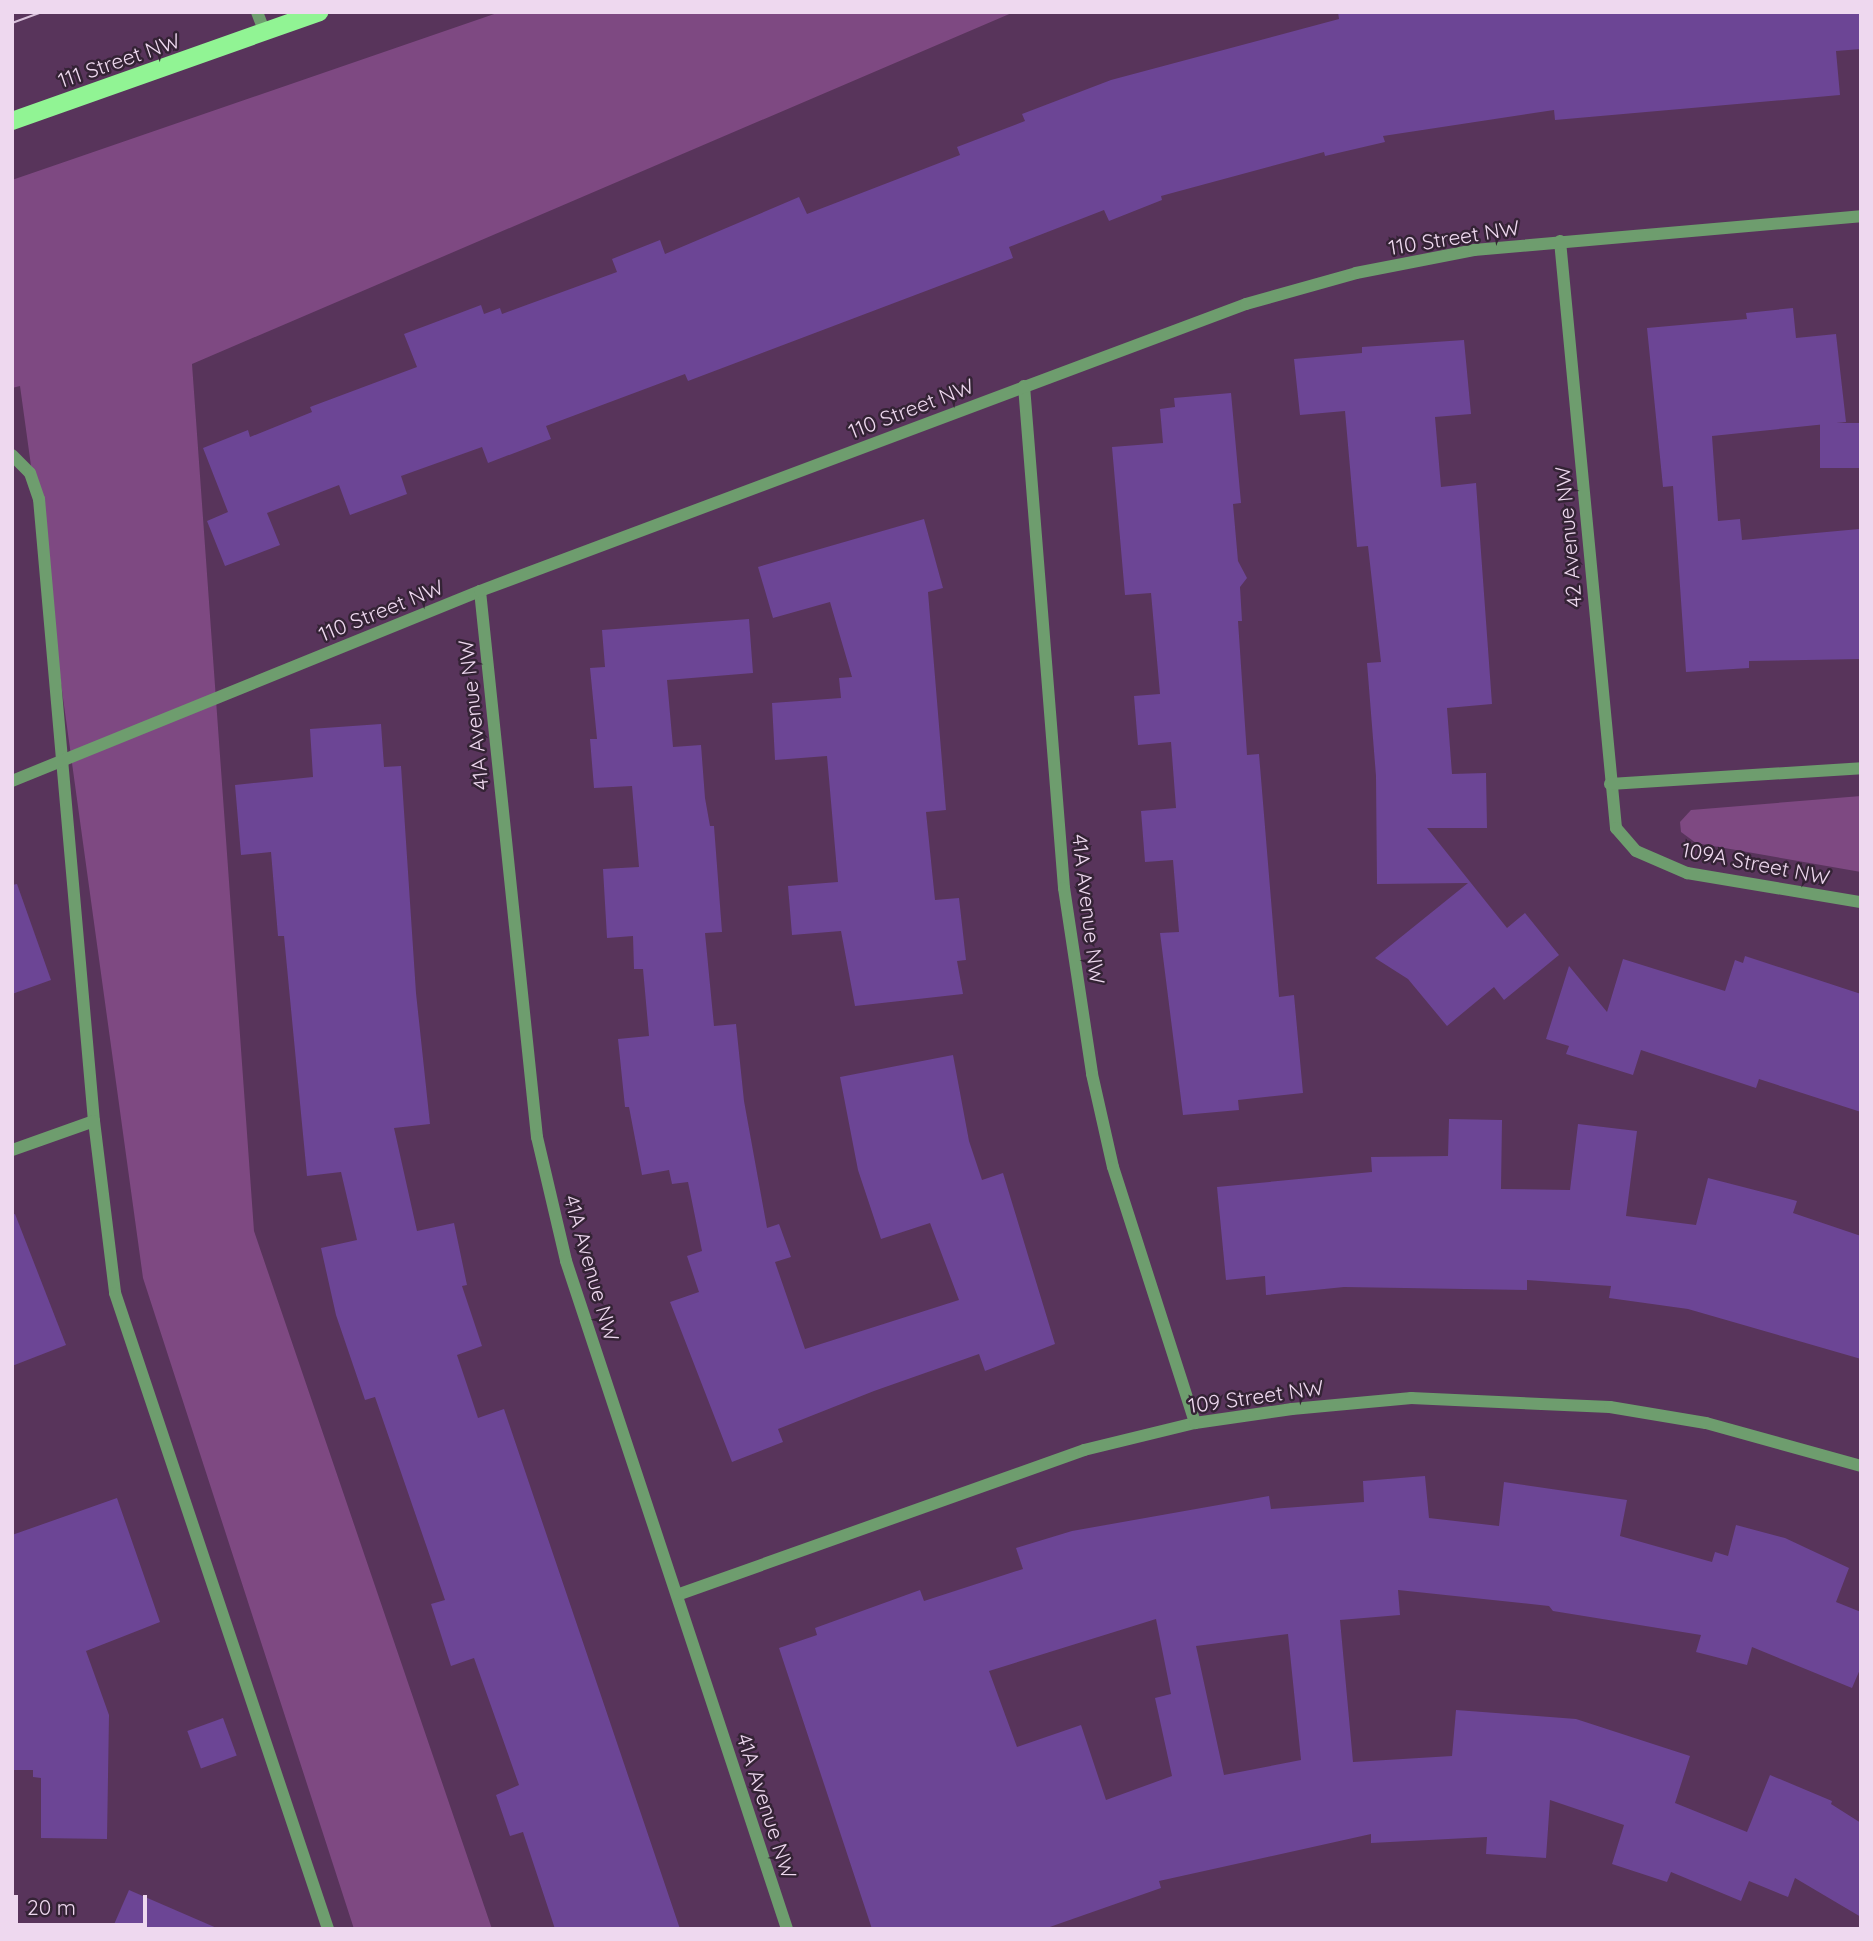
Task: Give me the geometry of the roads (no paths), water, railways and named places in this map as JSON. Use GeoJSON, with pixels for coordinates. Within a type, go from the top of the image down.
{"type":"FeatureCollection","features":[{"type":"Feature","properties":{"kind":"main road","name":"111 Street NW"},"geometry":{"type":"LineString","coordinates":[[12,121],[319,12]]}},
{"type":"Feature","properties":{"kind":"street"},"geometry":{"type":"LineString","coordinates":[[257,12],[265,33]]}},
{"type":"Feature","properties":{"kind":"street","name":"110 Street NW"},"geometry":{"type":"LineString","coordinates":[[12,781],[480,591],[1245,304],[1310,285],[1417,260],[1560,241],[1861,216]]}},
{"type":"Feature","properties":{"kind":"street","name":"42 Avenue NW"},"geometry":{"type":"LineString","coordinates":[[1560,241],[1616,828]]}},
{"type":"Feature","properties":{"kind":"street","name":"41A Avenue NW"},"geometry":{"type":"LineString","coordinates":[[1024,386],[1063,888],[1092,1074],[1113,1167],[1195,1423]]}},
{"type":"Feature","properties":{"kind":"street"},"geometry":{"type":"LineString","coordinates":[[12,454],[30,473],[39,499],[94,1121],[115,1293],[328,1929]]}},
{"type":"Feature","properties":{"kind":"street","name":"41A Avenue NW"},"geometry":{"type":"LineString","coordinates":[[480,591],[537,1137],[566,1261],[788,1929]]}},
{"type":"Feature","properties":{"kind":"street"},"geometry":{"type":"LineString","coordinates":[[1610,784],[1861,768]]}},
{"type":"Feature","properties":{"kind":"street","name":"109A Street NW"},"geometry":{"type":"LineString","coordinates":[[1616,828],[1636,851],[1687,873],[1861,902]]}},
{"type":"Feature","properties":{"kind":"street"},"geometry":{"type":"LineString","coordinates":[[12,1150],[94,1121]]}},
{"type":"Feature","properties":{"kind":"street","name":"109 Street NW"},"geometry":{"type":"LineString","coordinates":[[677,1595],[1084,1450],[1195,1423],[1411,1398],[1532,1400],[1706,1423],[1861,1466]]}},
{"type":"Feature","properties":{"kind":"tram line"},"geometry":{"type":"LineString","coordinates":[[12,23],[42,12]]}}]}
